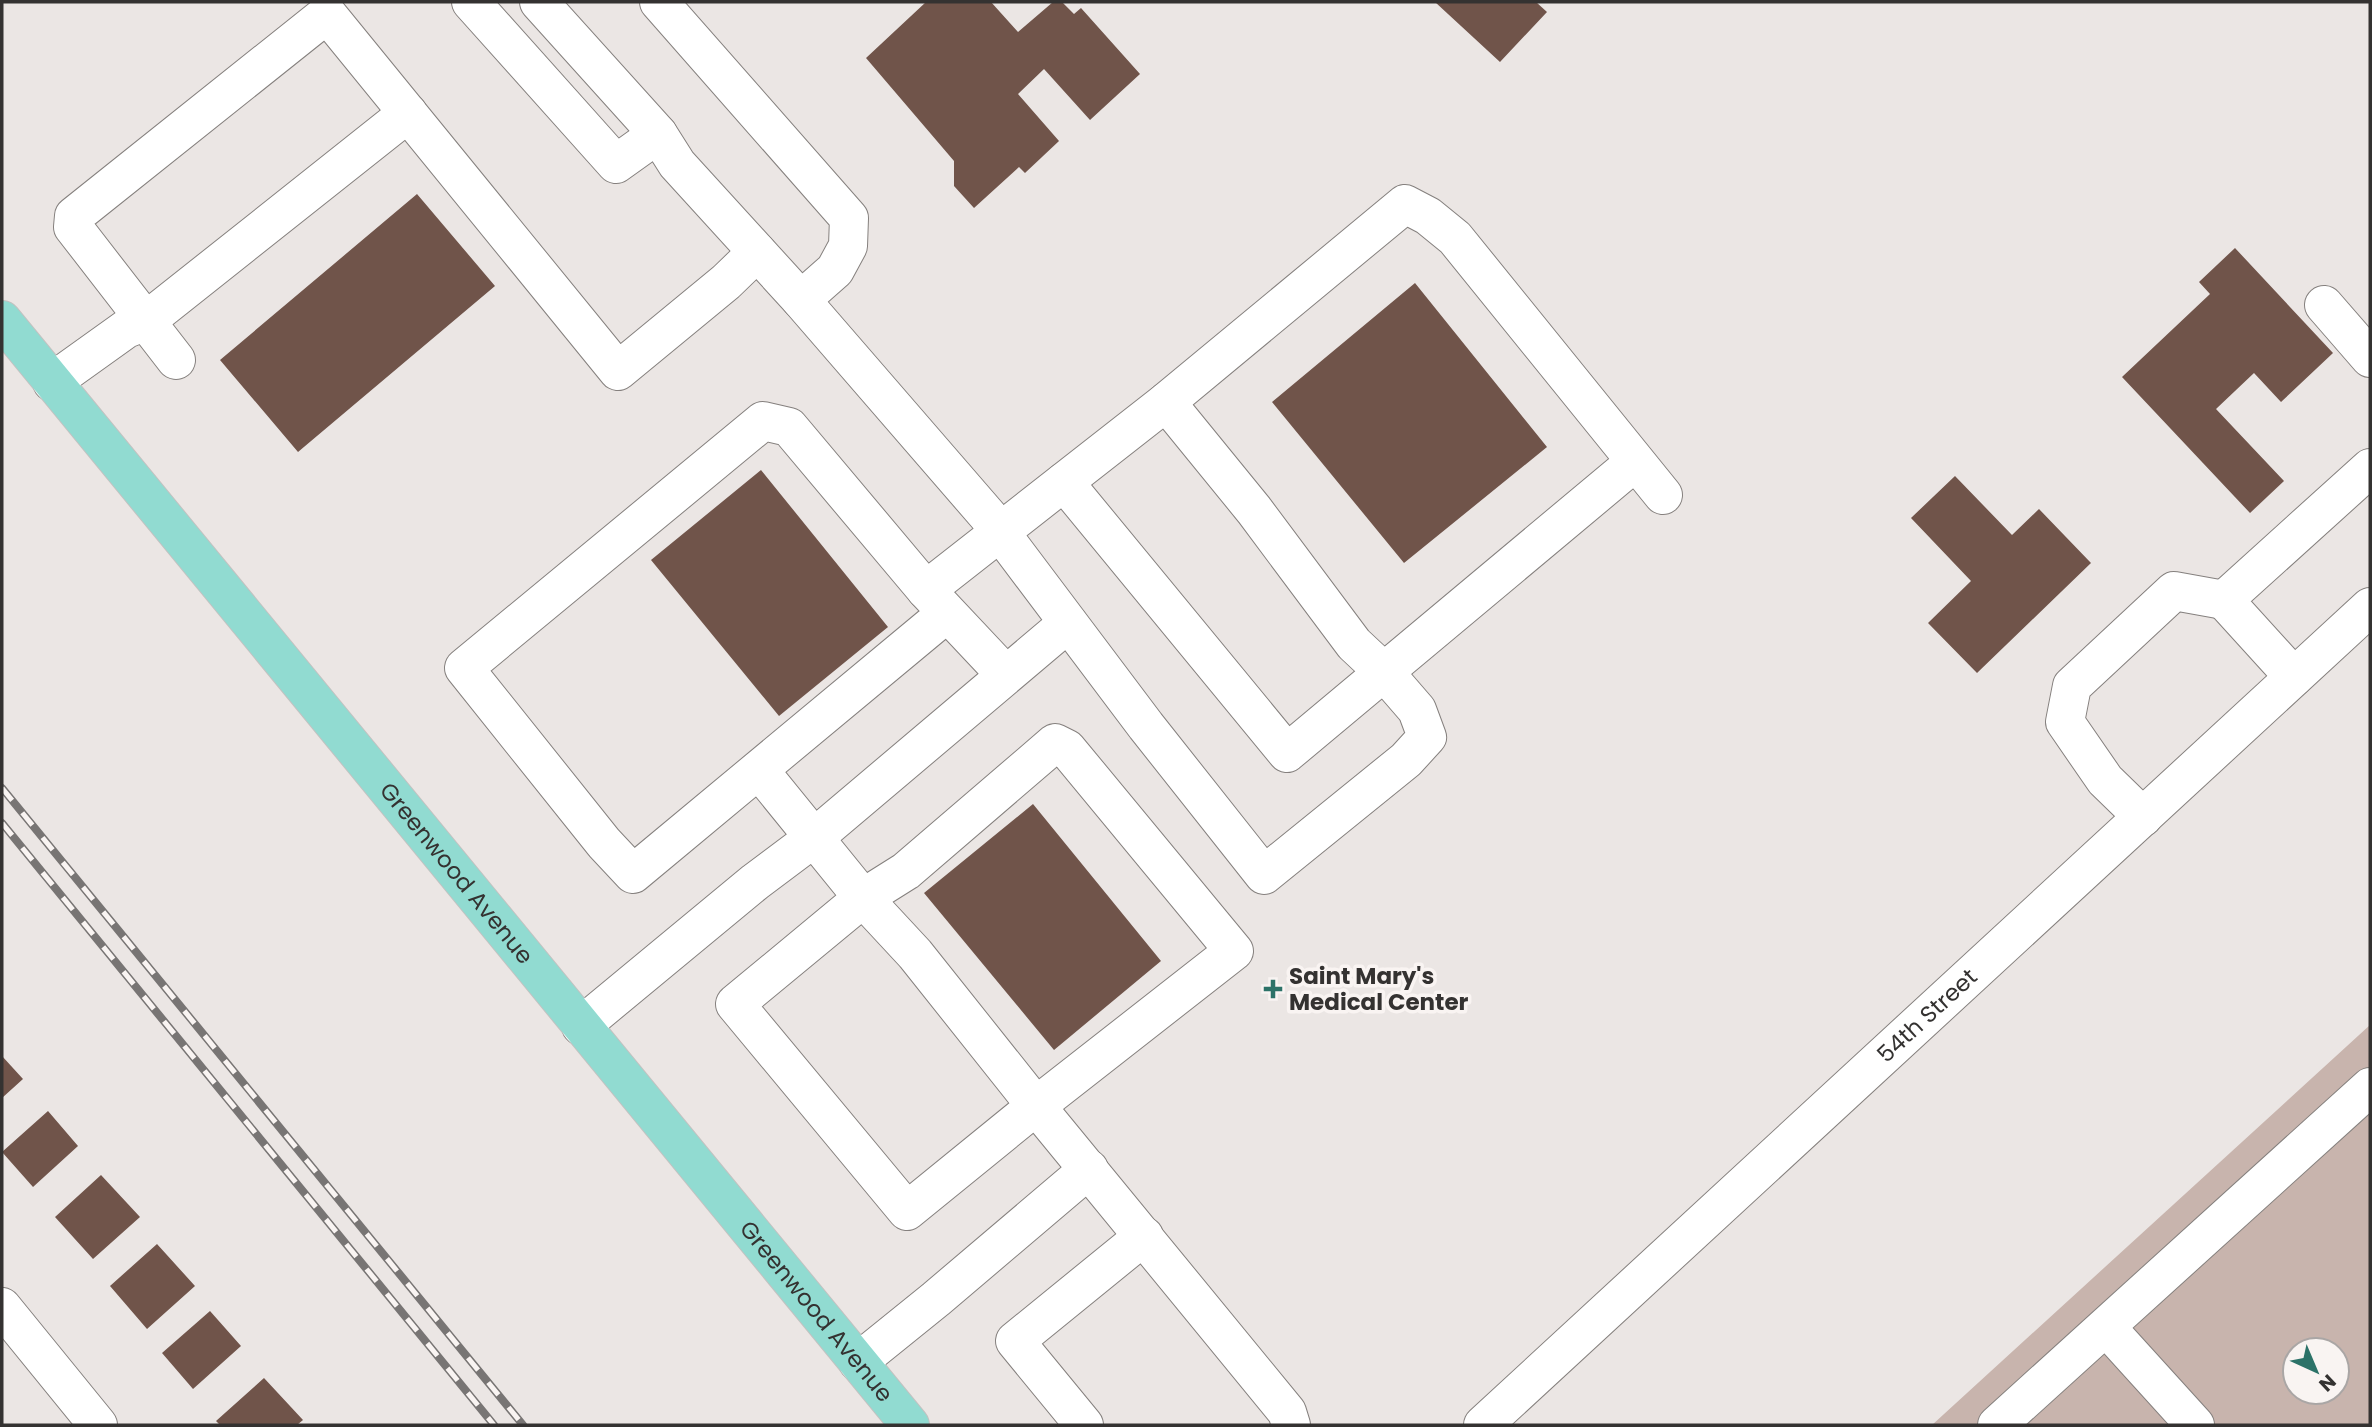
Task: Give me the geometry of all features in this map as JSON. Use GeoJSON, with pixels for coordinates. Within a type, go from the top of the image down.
{"type":"FeatureCollection","features":[{"type":"Feature","properties":{"kind":"main road","name":"Greenwood Avenue"},"geometry":{"type":"LineString","coordinates":[[2,320],[910,1425]]}},
{"type":"Feature","properties":{"kind":"street"},"geometry":{"type":"LineString","coordinates":[[471,2],[616,164],[658,134]]}},
{"type":"Feature","properties":{"kind":"street"},"geometry":{"type":"LineString","coordinates":[[539,2],[658,134],[677,164],[802,300],[1001,533],[1146,726],[1264,875],[1406,760],[1427,737],[1417,710],[1385,673],[1354,644],[1254,510],[1190,435],[1166,402]]}},
{"type":"Feature","properties":{"kind":"street"},"geometry":{"type":"LineString","coordinates":[[659,2],[849,218],[849,246],[835,270],[802,300]]}},
{"type":"Feature","properties":{"kind":"street"},"geometry":{"type":"LineString","coordinates":[[176,360],[73,227],[74,216],[327,13],[618,371],[726,282],[757,251]]}},
{"type":"Feature","properties":{"kind":"street"},"geometry":{"type":"LineString","coordinates":[[52,382],[126,328],[146,321],[408,113]]}},
{"type":"Feature","properties":{"kind":"street"},"geometry":{"type":"LineString","coordinates":[[1005,674],[937,601],[789,427],[763,421],[464,668],[604,843],[633,874],[759,770],[937,601],[1001,533],[1166,402],[1405,204],[1428,216],[1455,237],[1662,495]]}},
{"type":"Feature","properties":{"kind":"street"},"geometry":{"type":"LineString","coordinates":[[2325,305],[2370,358]]}},
{"type":"Feature","properties":{"kind":"street"},"geometry":{"type":"LineString","coordinates":[[1064,482],[1287,754],[1635,462]]}},
{"type":"Feature","properties":{"kind":"street"},"geometry":{"type":"LineString","coordinates":[[2224,600],[2370,468]]}},
{"type":"Feature","properties":{"kind":"street"},"geometry":{"type":"LineString","coordinates":[[2143,817],[2105,780],[2065,722],[2072,686],[2175,591],[2224,600],[2294,677]]}},
{"type":"Feature","properties":{"kind":"street","name":"54th Street"},"geometry":{"type":"LineString","coordinates":[[1483,1425],[2370,607]]}},
{"type":"Feature","properties":{"kind":"street"},"geometry":{"type":"LineString","coordinates":[[581,1026],[815,837],[1068,623]]}},
{"type":"Feature","properties":{"kind":"street"},"geometry":{"type":"LineString","coordinates":[[1055,743],[1068,749],[1234,951],[1036,1106],[908,1211],[735,1004],[863,898],[906,871],[1055,743]]}},
{"type":"Feature","properties":{"kind":"street"},"geometry":{"type":"LineString","coordinates":[[759,770],[863,898],[915,954],[1287,1412],[1291,1425]]}},
{"type":"Feature","properties":{"kind":"street"},"geometry":{"type":"LineString","coordinates":[[1997,1425],[2370,1087]]}},
{"type":"Feature","properties":{"kind":"street"},"geometry":{"type":"LineString","coordinates":[[858,1362],[1089,1170]]}},
{"type":"Feature","properties":{"kind":"street"},"geometry":{"type":"LineString","coordinates":[[1084,1425],[1015,1341],[1144,1236]]}},
{"type":"Feature","properties":{"kind":"street"},"geometry":{"type":"LineString","coordinates":[[2,1307],[98,1425]]}},
{"type":"Feature","properties":{"kind":"street"},"geometry":{"type":"LineString","coordinates":[[2107,1328],[2195,1425]]}},
{"type":"Feature","properties":{"kind":"shaded area"},"geometry":{"type":"Polygon","coordinates":[[[2370,1025],[2370,1425],[1932,1425],[2370,1025]]]}},
{"type":"Feature","properties":{"kind":"building"},"geometry":{"type":"Polygon","coordinates":[[[926,2],[991,2],[1018,32],[1053,2],[1062,2],[1074,14],[1081,8],[1140,74],[1090,120],[1044,69],[1018,94],[1059,141],[1025,173],[1019,167],[974,208],[954,186],[954,161],[866,58],[926,2]]]}},
{"type":"Feature","properties":{"kind":"building"},"geometry":{"type":"Polygon","coordinates":[[[1435,2],[1536,2],[1547,12],[1500,62],[1435,2]]]}},
{"type":"Feature","properties":{"kind":"building"},"geometry":{"type":"Polygon","coordinates":[[[417,194],[495,286],[298,452],[220,360],[417,194]]]}},
{"type":"Feature","properties":{"kind":"building"},"geometry":{"type":"Polygon","coordinates":[[[2235,248],[2333,353],[2281,402],[2254,373],[2216,409],[2284,481],[2250,513],[2122,377],[2210,294],[2199,282],[2235,248]]]}},
{"type":"Feature","properties":{"kind":"building"},"geometry":{"type":"Polygon","coordinates":[[[1415,283],[1547,447],[1404,563],[1272,402],[1415,283]]]}},
{"type":"Feature","properties":{"kind":"building"},"geometry":{"type":"Polygon","coordinates":[[[761,470],[888,627],[779,716],[651,560],[761,470]]]}},
{"type":"Feature","properties":{"kind":"building"},"geometry":{"type":"Polygon","coordinates":[[[1955,476],[2012,535],[2039,509],[2091,563],[1977,673],[1928,623],[1971,581],[1911,518],[1955,476]]]}},
{"type":"Feature","properties":{"kind":"building"},"geometry":{"type":"Polygon","coordinates":[[[1033,804],[1161,961],[1054,1050],[924,893],[1033,804]]]}},
{"type":"Feature","properties":{"kind":"building"},"geometry":{"type":"Polygon","coordinates":[[[2,1056],[23,1079],[2,1098],[2,1056]]]}},
{"type":"Feature","properties":{"kind":"building"},"geometry":{"type":"Polygon","coordinates":[[[48,1111],[78,1146],[33,1187],[2,1152],[48,1111]]]}},
{"type":"Feature","properties":{"kind":"building"},"geometry":{"type":"Polygon","coordinates":[[[101,1175],[140,1217],[93,1259],[55,1217],[101,1175]]]}},
{"type":"Feature","properties":{"kind":"building"},"geometry":{"type":"Polygon","coordinates":[[[157,1244],[195,1286],[147,1329],[110,1286],[157,1244]]]}},
{"type":"Feature","properties":{"kind":"building"},"geometry":{"type":"Polygon","coordinates":[[[210,1311],[241,1346],[193,1389],[162,1353],[210,1311]]]}},
{"type":"Feature","properties":{"kind":"building"},"geometry":{"type":"Polygon","coordinates":[[[264,1378],[303,1420],[297,1425],[220,1425],[216,1421],[264,1378]]]}},
{"type":"Feature","properties":{"kind":"railway"},"geometry":{"type":"LineString","coordinates":[[2,788],[523,1425]]}},
{"type":"Feature","properties":{"kind":"railway"},"geometry":{"type":"LineString","coordinates":[[2,823],[494,1425]]}},
{"type":"Feature","properties":{"kind":"place","name":"Saint Mary's Medical Center"},"geometry":{"type":"Point","coordinates":[1273,989]}}]}
